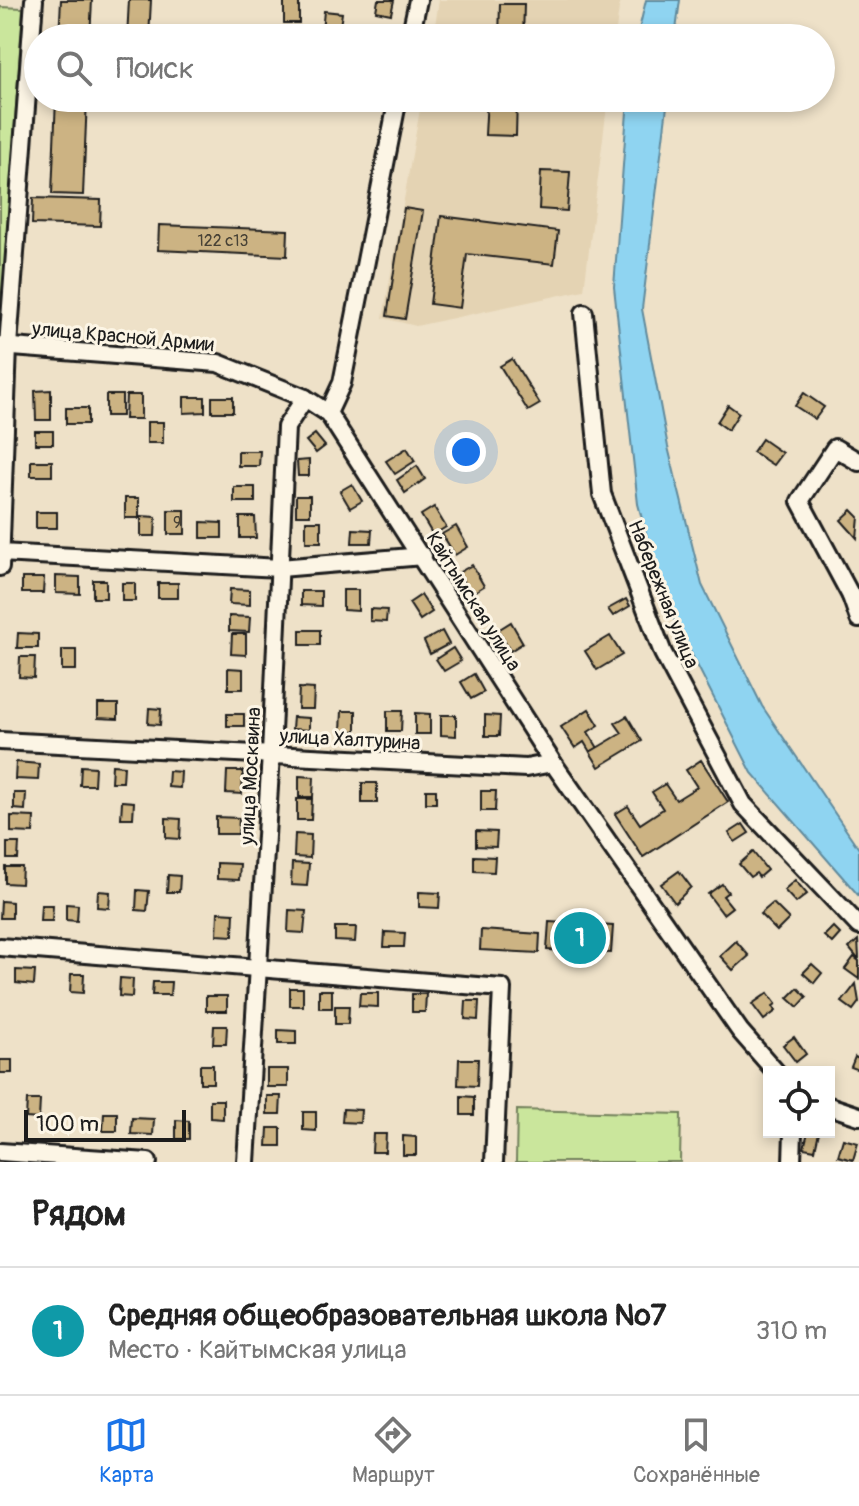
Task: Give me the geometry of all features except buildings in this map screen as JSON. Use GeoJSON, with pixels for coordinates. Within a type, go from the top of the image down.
{"type":"FeatureCollection","features":[{"type":"Feature","properties":{"kind":"street"},"geometry":{"type":"LineString","coordinates":[[32,24],[34,0]]}},
{"type":"Feature","properties":{"kind":"street"},"geometry":{"type":"LineString","coordinates":[[413,24],[418,0]]}},
{"type":"Feature","properties":{"kind":"street"},"geometry":{"type":"LineString","coordinates":[[0,567],[4,346],[24,112]]}},
{"type":"Feature","properties":{"kind":"street"},"geometry":{"type":"LineString","coordinates":[[328,413],[342,383],[395,112]]}},
{"type":"Feature","properties":{"kind":"street","name":"Набережная улица"},"geometry":{"type":"LineString","coordinates":[[584,313],[602,494],[663,653],[743,804],[859,926]]}},
{"type":"Feature","properties":{"kind":"street","name":"улица Красной Армии"},"geometry":{"type":"LineString","coordinates":[[4,346],[218,363],[305,398],[328,413]]}},
{"type":"Feature","properties":{"kind":"street","name":"улица Москвина"},"geometry":{"type":"LineString","coordinates":[[246,1162],[271,754],[286,427],[305,398]]}},
{"type":"Feature","properties":{"kind":"street","name":"Кайтымская улица"},"geometry":{"type":"LineString","coordinates":[[328,413],[423,556],[553,763],[740,1031],[771,1066]]}},
{"type":"Feature","properties":{"kind":"street"},"geometry":{"type":"LineString","coordinates":[[859,462],[835,448],[800,501],[855,597],[859,619]]}},
{"type":"Feature","properties":{"kind":"street"},"geometry":{"type":"LineString","coordinates":[[0,554],[280,568],[423,556]]}},
{"type":"Feature","properties":{"kind":"street","name":"улица Халтурина"},"geometry":{"type":"LineString","coordinates":[[0,741],[526,768],[553,763]]}},
{"type":"Feature","properties":{"kind":"street"},"geometry":{"type":"LineString","coordinates":[[0,947],[502,988],[494,1162]]}},
{"type":"Feature","properties":{"kind":"street"},"geometry":{"type":"LineString","coordinates":[[835,1108],[859,1116]]}},
{"type":"Feature","properties":{"kind":"street"},"geometry":{"type":"LineString","coordinates":[[792,1162],[793,1138]]}},
{"type":"Feature","properties":{"kind":"street"},"geometry":{"type":"LineString","coordinates":[[0,1152],[148,1162]]}},
{"type":"Feature","properties":{"kind":"shaded area"},"geometry":{"type":"Polygon","coordinates":[[[439,0],[620,0],[617,24],[435,24],[439,0]]]}},
{"type":"Feature","properties":{"kind":"shaded area"},"geometry":{"type":"Polygon","coordinates":[[[420,112],[606,112],[584,290],[416,326],[383,318],[420,112]]]}},
{"type":"Feature","properties":{"kind":"green space"},"geometry":{"type":"Polygon","coordinates":[[[0,7],[23,8],[0,332],[0,7]]]}},
{"type":"Feature","properties":{"kind":"green space"},"geometry":{"type":"Polygon","coordinates":[[[517,1110],[681,1114],[680,1162],[516,1162],[517,1110]]]}},
{"type":"Feature","properties":{"kind":"water"},"geometry":{"type":"Polygon","coordinates":[[[646,0],[680,0],[677,24],[640,24],[646,0]]]}},
{"type":"Feature","properties":{"kind":"water"},"geometry":{"type":"Polygon","coordinates":[[[627,112],[666,112],[642,309],[668,447],[702,585],[762,706],[859,849],[859,896],[752,773],[664,600],[638,504],[614,287],[627,112]]]}},
{"type":"Feature","properties":{"kind":"place","name":"Средняя общеобразовательная школа №7"},"geometry":{"type":"Point","coordinates":[580,938]}}]}
